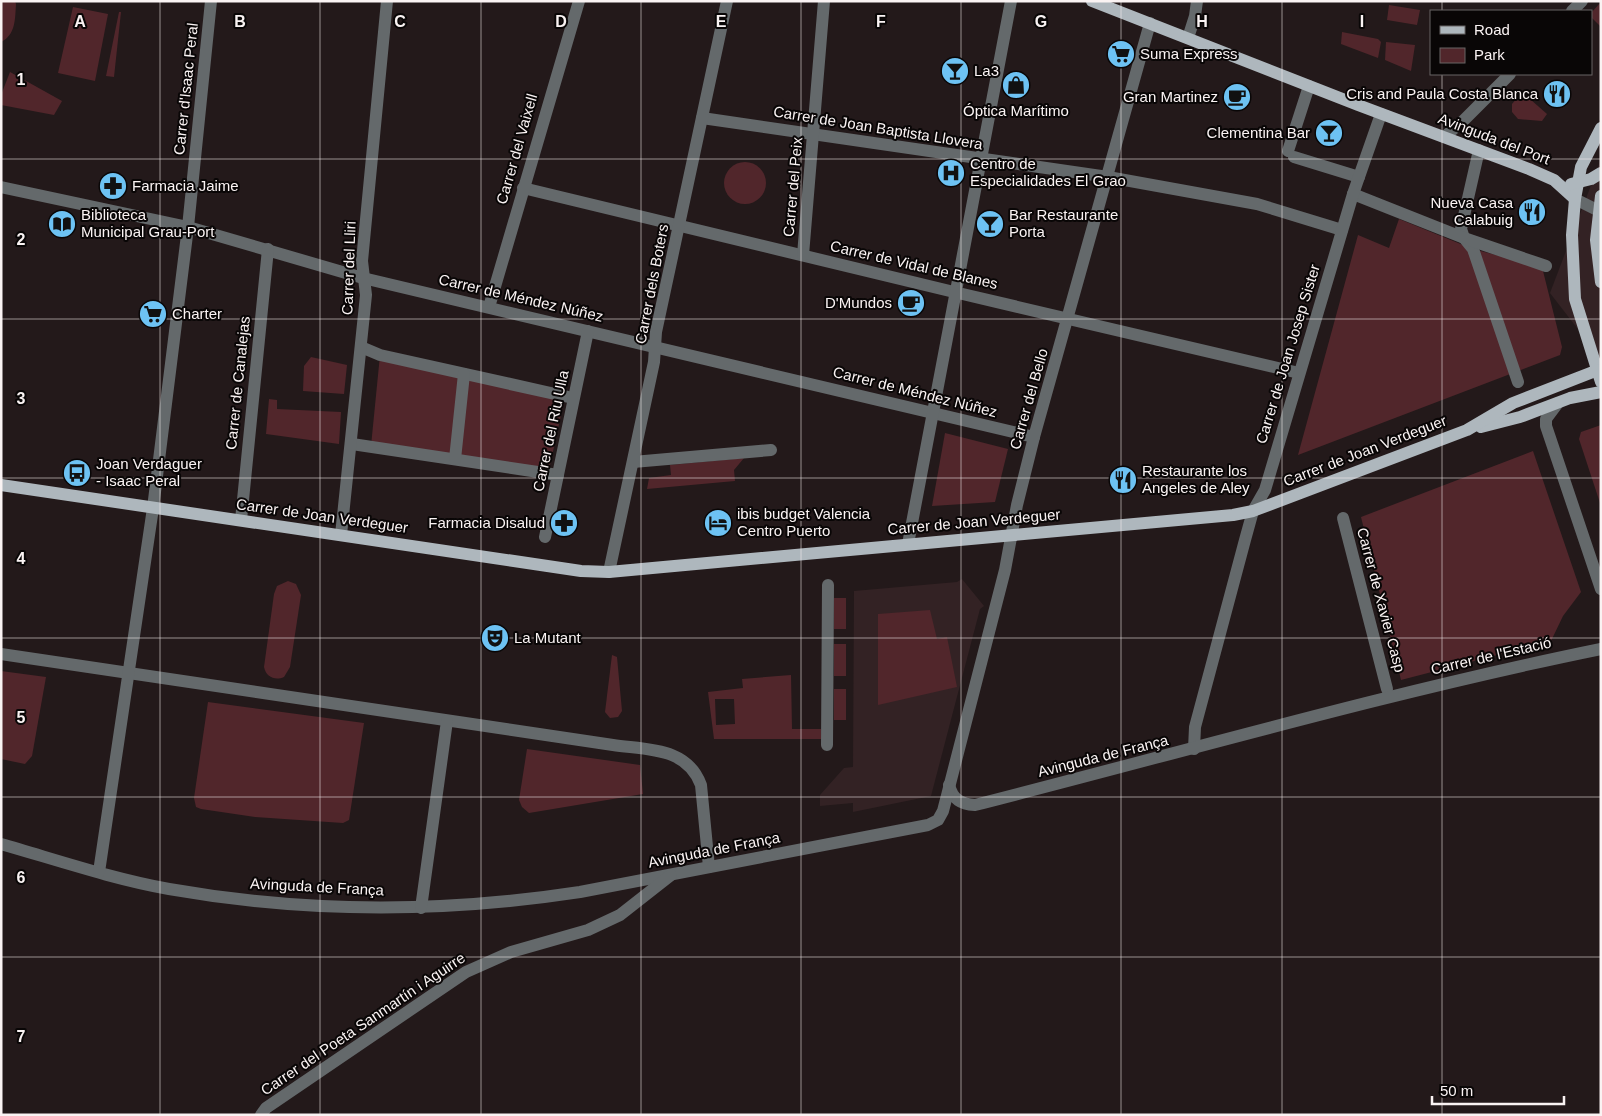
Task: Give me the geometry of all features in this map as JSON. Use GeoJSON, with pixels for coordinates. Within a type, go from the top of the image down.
{"type":"FeatureCollection","features":[{"type":"Feature","properties":{"kind":"main road","name":"Avinguda del Port"},"geometry":{"type":"LineString","coordinates":[[1092,1],[1554,180],[1575,199]]}},
{"type":"Feature","properties":{"kind":"main road"},"geometry":{"type":"LineString","coordinates":[[1600,374],[1575,299],[1572,235],[1578,183],[1586,155],[1601,128]]}},
{"type":"Feature","properties":{"kind":"main road"},"geometry":{"type":"LineString","coordinates":[[1554,180],[1568,184],[1578,183],[1601,173]]}},
{"type":"Feature","properties":{"kind":"main road"},"geometry":{"type":"LineString","coordinates":[[1601,196],[1596,240],[1601,282]]}},
{"type":"Feature","properties":{"kind":"main road","name":"Carrer de Joan Verdeguer"},"geometry":{"type":"LineString","coordinates":[[1,485],[581,571],[609,572],[1233,515],[1253,511],[1467,430],[1514,404],[1600,374]]}},
{"type":"Feature","properties":{"kind":"main road"},"geometry":{"type":"LineString","coordinates":[[1467,430],[1520,417],[1582,395],[1601,392]]}},
{"type":"Feature","properties":{"kind":"street","name":"Carrer d'Isaac Peral"},"geometry":{"type":"LineString","coordinates":[[99,872],[130,674],[153,508],[188,226],[211,1]]}},
{"type":"Feature","properties":{"kind":"street","name":"Carrer del Lliri"},"geometry":{"type":"LineString","coordinates":[[341,535],[352,444],[366,295],[362,261],[387,1]]}},
{"type":"Feature","properties":{"kind":"street","name":"Carrer del Vaixell"},"geometry":{"type":"LineString","coordinates":[[489,307],[579,1]]}},
{"type":"Feature","properties":{"kind":"street","name":"Carrer dels Boters"},"geometry":{"type":"LineString","coordinates":[[609,572],[654,362],[656,332],[728,1]]}},
{"type":"Feature","properties":{"kind":"street","name":"Carrer del Peix"},"geometry":{"type":"LineString","coordinates":[[803,255],[824,1]]}},
{"type":"Feature","properties":{"kind":"street"},"geometry":{"type":"LineString","coordinates":[[908,544],[931,412],[1011,1]]}},
{"type":"Feature","properties":{"kind":"street"},"geometry":{"type":"LineString","coordinates":[[1188,38],[1195,16],[1197,1]]}},
{"type":"Feature","properties":{"kind":"street"},"geometry":{"type":"LineString","coordinates":[[1573,10],[1582,1]]}},
{"type":"Feature","properties":{"kind":"street","name":"Carrer del Bello"},"geometry":{"type":"LineString","coordinates":[[950,785],[1034,437],[1150,23]]}},
{"type":"Feature","properties":{"kind":"street"},"geometry":{"type":"LineString","coordinates":[[1444,137],[1462,122],[1509,75]]}},
{"type":"Feature","properties":{"kind":"street"},"geometry":{"type":"LineString","coordinates":[[1309,86],[1291,154],[1359,177]]}},
{"type":"Feature","properties":{"kind":"street","name":"Carrer de Joan Josep Sister"},"geometry":{"type":"LineString","coordinates":[[1194,749],[1194,727],[1253,511],[1264,490],[1342,230],[1381,114]]}},
{"type":"Feature","properties":{"kind":"street","name":"Carrer de Joan Baptista Llovera"},"geometry":{"type":"LineString","coordinates":[[702,118],[980,160],[1108,177],[1252,203],[1342,230]]}},
{"type":"Feature","properties":{"kind":"street"},"geometry":{"type":"LineString","coordinates":[[1479,150],[1461,229],[1464,238],[1474,249],[1518,382]]}},
{"type":"Feature","properties":{"kind":"street","name":"Carrer de Méndez Núñez"},"geometry":{"type":"LineString","coordinates":[[1,187],[188,226],[363,278],[1034,437]]}},
{"type":"Feature","properties":{"kind":"street","name":"Carrer de Vidal de Blanes"},"geometry":{"type":"LineString","coordinates":[[523,188],[954,292],[1069,317],[1299,372]]}},
{"type":"Feature","properties":{"kind":"street"},"geometry":{"type":"LineString","coordinates":[[1354,194],[1464,238],[1546,266]]}},
{"type":"Feature","properties":{"kind":"street","name":"Avinguda del Port"},"geometry":{"type":"LineString","coordinates":[[1575,199],[1600,212]]}},
{"type":"Feature","properties":{"kind":"street","name":"Carrer de Canalejas"},"geometry":{"type":"LineString","coordinates":[[241,520],[268,249]]}},
{"type":"Feature","properties":{"kind":"street","name":"Carrer del Riu Ulla"},"geometry":{"type":"LineString","coordinates":[[545,537],[588,331]]}},
{"type":"Feature","properties":{"kind":"street"},"geometry":{"type":"LineString","coordinates":[[361,348],[464,374],[573,398]]}},
{"type":"Feature","properties":{"kind":"street"},"geometry":{"type":"LineString","coordinates":[[455,459],[464,374]]}},
{"type":"Feature","properties":{"kind":"street"},"geometry":{"type":"LineString","coordinates":[[1558,403],[1546,419],[1546,426],[1601,589]]}},
{"type":"Feature","properties":{"kind":"street"},"geometry":{"type":"LineString","coordinates":[[352,444],[558,475]]}},
{"type":"Feature","properties":{"kind":"street"},"geometry":{"type":"LineString","coordinates":[[633,462],[771,450]]}},
{"type":"Feature","properties":{"kind":"street","name":"Carrer de Xavier Casp"},"geometry":{"type":"LineString","coordinates":[[1343,518],[1388,692]]}},
{"type":"Feature","properties":{"kind":"street"},"geometry":{"type":"LineString","coordinates":[[827,745],[828,586]]}},
{"type":"Feature","properties":{"kind":"street","name":"Carrer de l'Estació"},"geometry":{"type":"LineString","coordinates":[[1388,692],[1601,649]]}},
{"type":"Feature","properties":{"kind":"street"},"geometry":{"type":"LineString","coordinates":[[1,654],[447,720],[680,757],[696,772],[701,785],[710,867]]}},
{"type":"Feature","properties":{"kind":"street","name":"Avinguda de França"},"geometry":{"type":"LineString","coordinates":[[950,785],[951,793],[957,800],[975,806],[1194,749],[1388,692]]}},
{"type":"Feature","properties":{"kind":"street"},"geometry":{"type":"LineString","coordinates":[[421,908],[447,720]]}},
{"type":"Feature","properties":{"kind":"street","name":"Avinguda de França"},"geometry":{"type":"LineString","coordinates":[[1,844],[167,889],[237,900],[306,906],[421,908],[524,901],[928,826],[938,820],[943,811],[950,785]]}},
{"type":"Feature","properties":{"kind":"street","name":"Carrer del Poeta Sanmartín i Aguirre"},"geometry":{"type":"LineString","coordinates":[[261,1115],[266,1108],[466,972],[511,952],[588,930],[620,915],[672,875]]}},
{"type":"Feature","properties":{"kind":"shaded area"},"geometry":{"type":"Polygon","coordinates":[[[1601,159],[1601,359],[1550,293],[1601,159]]]}},
{"type":"Feature","properties":{"kind":"shaded area"},"geometry":{"type":"Polygon","coordinates":[[[962,579],[984,606],[980,609],[931,796],[853,812],[853,803],[820,806],[820,795],[844,768],[853,767],[854,591],[957,582],[962,579]]]}},
{"type":"Feature","properties":{"kind":"green space"},"geometry":{"type":"Polygon","coordinates":[[[1,1],[15,1],[16,4],[12,31],[1,42],[1,1]]]}},
{"type":"Feature","properties":{"kind":"green space"},"geometry":{"type":"Polygon","coordinates":[[[1601,2],[1601,27],[1592,18],[1592,12],[1601,2]]]}},
{"type":"Feature","properties":{"kind":"green space"},"geometry":{"type":"Polygon","coordinates":[[[1389,5],[1420,10],[1417,25],[1387,20],[1389,5]]]}},
{"type":"Feature","properties":{"kind":"green space"},"geometry":{"type":"Polygon","coordinates":[[[73,7],[108,14],[95,81],[58,73],[73,7]]]}},
{"type":"Feature","properties":{"kind":"green space"},"geometry":{"type":"Polygon","coordinates":[[[119,12],[121,12],[114,77],[106,76],[119,12]]]}},
{"type":"Feature","properties":{"kind":"green space"},"geometry":{"type":"Polygon","coordinates":[[[1342,32],[1378,39],[1381,42],[1378,58],[1341,44],[1342,32]]]}},
{"type":"Feature","properties":{"kind":"green space"},"geometry":{"type":"Polygon","coordinates":[[[1386,42],[1415,45],[1411,71],[1385,60],[1386,42]]]}},
{"type":"Feature","properties":{"kind":"green space"},"geometry":{"type":"Polygon","coordinates":[[[10,72],[62,101],[54,115],[1,105],[1,95],[10,72]]]}},
{"type":"Feature","properties":{"kind":"green space"},"geometry":{"type":"Polygon","coordinates":[[[1522,92],[1547,114],[1542,121],[1518,119],[1512,112],[1512,104],[1522,92]]]}},
{"type":"Feature","properties":{"kind":"green space"},"geometry":{"type":"Polygon","coordinates":[[[749,162],[757,165],[763,171],[766,183],[763,195],[757,201],[741,204],[733,201],[727,195],[724,179],[727,171],[733,165],[749,162]]]}},
{"type":"Feature","properties":{"kind":"green space"},"geometry":{"type":"Polygon","coordinates":[[[1399,219],[1473,249],[1542,267],[1562,347],[1560,355],[1298,455],[1358,235],[1389,248],[1399,219]]]}},
{"type":"Feature","properties":{"kind":"green space"},"geometry":{"type":"Polygon","coordinates":[[[380,355],[565,397],[548,474],[371,446],[380,355]]]}},
{"type":"Feature","properties":{"kind":"green space"},"geometry":{"type":"Polygon","coordinates":[[[311,357],[347,365],[344,394],[303,391],[304,366],[311,357]]]}},
{"type":"Feature","properties":{"kind":"green space"},"geometry":{"type":"Polygon","coordinates":[[[269,399],[277,400],[277,409],[341,412],[339,444],[266,434],[269,399]]]}},
{"type":"Feature","properties":{"kind":"green space"},"geometry":{"type":"Polygon","coordinates":[[[1601,425],[1601,506],[1579,439],[1581,432],[1601,425]]]}},
{"type":"Feature","properties":{"kind":"green space"},"geometry":{"type":"Polygon","coordinates":[[[945,433],[1008,449],[995,502],[932,506],[945,433]]]}},
{"type":"Feature","properties":{"kind":"green space"},"geometry":{"type":"Polygon","coordinates":[[[1533,451],[1581,592],[1563,616],[1551,641],[1401,680],[1361,517],[1533,451]]]}},
{"type":"Feature","properties":{"kind":"green space"},"geometry":{"type":"Polygon","coordinates":[[[744,458],[734,470],[735,481],[647,489],[649,478],[671,475],[670,465],[744,458]]]}},
{"type":"Feature","properties":{"kind":"green space"},"geometry":{"type":"Polygon","coordinates":[[[288,581],[296,584],[301,595],[290,667],[284,677],[274,678],[269,676],[264,667],[274,594],[277,586],[288,581]]]}},
{"type":"Feature","properties":{"kind":"green space"},"geometry":{"type":"Polygon","coordinates":[[[834,598],[846,598],[846,629],[834,629],[834,598]]]}},
{"type":"Feature","properties":{"kind":"green space"},"geometry":{"type":"Polygon","coordinates":[[[930,610],[937,639],[947,637],[957,687],[878,705],[878,614],[930,610]]]}},
{"type":"Feature","properties":{"kind":"green space"},"geometry":{"type":"Polygon","coordinates":[[[834,644],[846,644],[846,676],[834,676],[834,644]]]}},
{"type":"Feature","properties":{"kind":"green space"},"geometry":{"type":"Polygon","coordinates":[[[612,655],[617,657],[622,711],[618,717],[610,718],[605,712],[612,655]]]}},
{"type":"Feature","properties":{"kind":"green space"},"geometry":{"type":"Polygon","coordinates":[[[1,671],[46,677],[32,756],[25,764],[1,759],[1,671]]]}},
{"type":"Feature","properties":{"kind":"green space"},"geometry":{"type":"Polygon","coordinates":[[[791,675],[792,729],[821,729],[821,739],[714,739],[708,692],[743,688],[742,679],[791,675]],[[715,699],[716,725],[735,724],[734,699],[715,699]]]}},
{"type":"Feature","properties":{"kind":"green space"},"geometry":{"type":"Polygon","coordinates":[[[834,689],[846,689],[846,720],[834,720],[834,689]]]}},
{"type":"Feature","properties":{"kind":"green space"},"geometry":{"type":"Polygon","coordinates":[[[208,702],[364,723],[349,820],[343,823],[255,817],[196,807],[194,798],[208,702]]]}},
{"type":"Feature","properties":{"kind":"green space"},"geometry":{"type":"Polygon","coordinates":[[[527,749],[640,765],[643,794],[529,813],[522,807],[519,800],[527,749]]]}},
{"type":"Feature","properties":{"kind":"place","name":"Suma Express"},"geometry":{"type":"Point","coordinates":[1121,54]}},
{"type":"Feature","properties":{"kind":"place","name":"La3"},"geometry":{"type":"Point","coordinates":[955,71]}},
{"type":"Feature","properties":{"kind":"place","name":"Óptica Marítimo"},"geometry":{"type":"Point","coordinates":[1016,85]}},
{"type":"Feature","properties":{"kind":"place","name":"Cris and Paula Costa Blanca"},"geometry":{"type":"Point","coordinates":[1557,94]}},
{"type":"Feature","properties":{"kind":"place","name":"Gran Martinez"},"geometry":{"type":"Point","coordinates":[1237,97]}},
{"type":"Feature","properties":{"kind":"place","name":"Clementina Bar"},"geometry":{"type":"Point","coordinates":[1329,133]}},
{"type":"Feature","properties":{"kind":"place","name":"Centro de Especialidades El Grao"},"geometry":{"type":"Point","coordinates":[951,173]}},
{"type":"Feature","properties":{"kind":"place","name":"Farmacia Jaime"},"geometry":{"type":"Point","coordinates":[113,186]}},
{"type":"Feature","properties":{"kind":"place","name":"Nueva Casa Calabuig"},"geometry":{"type":"Point","coordinates":[1532,212]}},
{"type":"Feature","properties":{"kind":"place","name":"Biblioteca Municipal Grau-Port"},"geometry":{"type":"Point","coordinates":[62,224]}},
{"type":"Feature","properties":{"kind":"place","name":"Bar Restaurante Porta"},"geometry":{"type":"Point","coordinates":[990,224]}},
{"type":"Feature","properties":{"kind":"place","name":"D'Mundos"},"geometry":{"type":"Point","coordinates":[911,303]}},
{"type":"Feature","properties":{"kind":"place","name":"Charter"},"geometry":{"type":"Point","coordinates":[153,314]}},
{"type":"Feature","properties":{"kind":"place","name":"Joan Verdaguer - Isaac Peral"},"geometry":{"type":"Point","coordinates":[77,473]}},
{"type":"Feature","properties":{"kind":"place","name":"Restaurante los Angeles de Aley"},"geometry":{"type":"Point","coordinates":[1123,480]}},
{"type":"Feature","properties":{"kind":"place","name":"Farmacia Disalud"},"geometry":{"type":"Point","coordinates":[564,523]}},
{"type":"Feature","properties":{"kind":"place","name":"ibis budget Valencia Centro Puerto"},"geometry":{"type":"Point","coordinates":[718,523]}},
{"type":"Feature","properties":{"kind":"place","name":"La Mutant"},"geometry":{"type":"Point","coordinates":[495,638]}}]}
